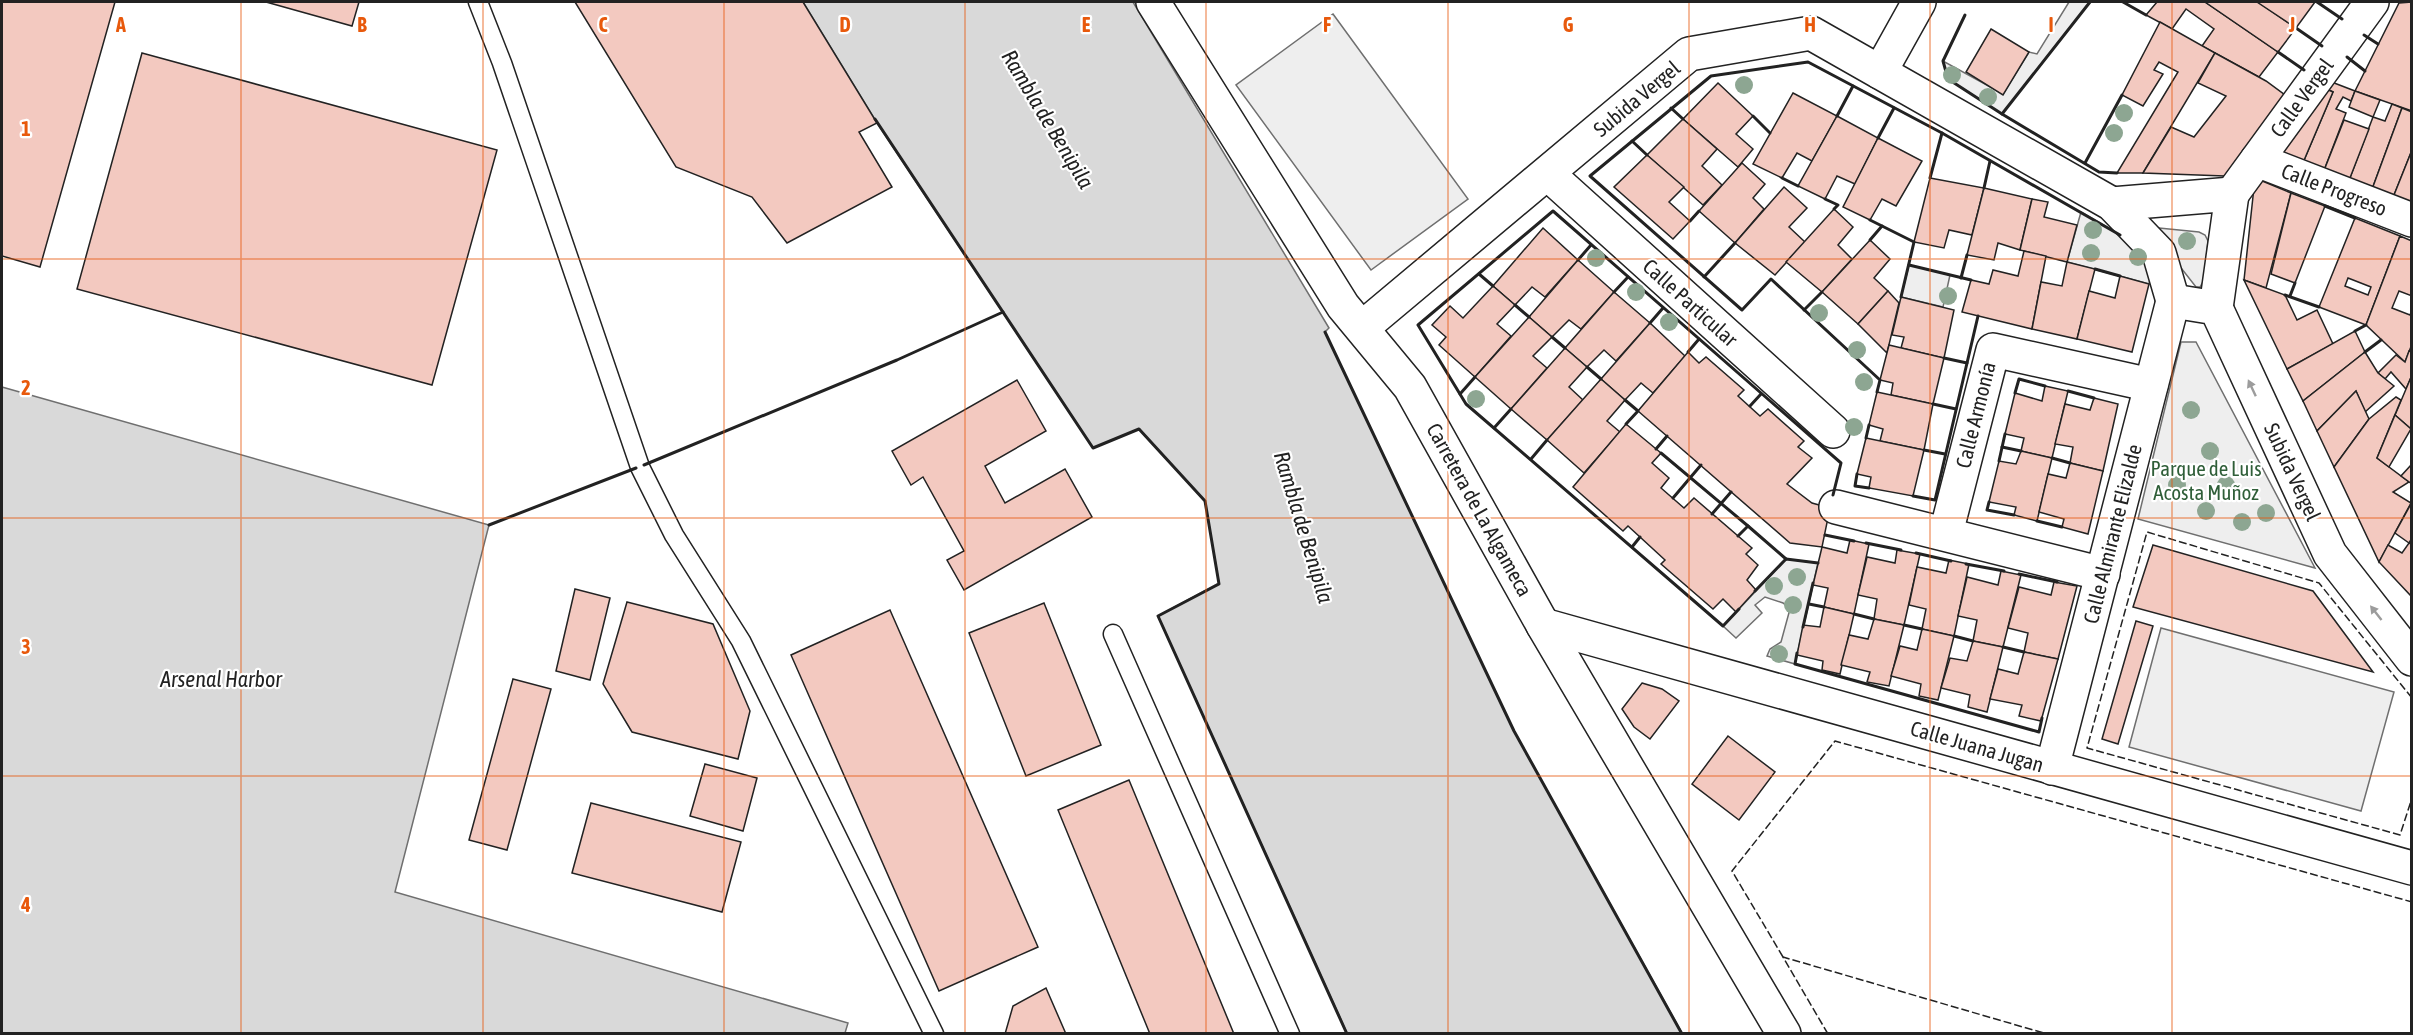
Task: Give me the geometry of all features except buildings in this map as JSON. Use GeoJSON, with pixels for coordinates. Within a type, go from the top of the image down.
{"type":"FeatureCollection","features":[{"type":"Feature","properties":{"kind":"street","name":"Carretera de La Algameca"},"geometry":{"type":"LineString","coordinates":[[1153,2],[1343,306],[1410,387],[1543,625],[1784,1034]]}},
{"type":"Feature","properties":{"kind":"street"},"geometry":{"type":"LineString","coordinates":[[1880,72],[1919,2]]}},
{"type":"Feature","properties":{"kind":"street","name":"Calle Vergel"},"geometry":{"type":"LineString","coordinates":[[2216,308],[2232,194],[2372,2]]}},
{"type":"Feature","properties":{"kind":"street","name":"Subida Vergel"},"geometry":{"type":"LineString","coordinates":[[1362,328],[1689,54],[1811,33],[2112,204],[2159,253],[2173,301]]}},
{"type":"Feature","properties":{"kind":"street","name":"Calle Progreso"},"geometry":{"type":"LineString","coordinates":[[2257,160],[2412,219]]}},
{"type":"Feature","properties":{"kind":"street","name":"Calle Particular"},"geometry":{"type":"LineString","coordinates":[[1548,174],[1833,431]]}},
{"type":"Feature","properties":{"kind":"street"},"geometry":{"type":"LineString","coordinates":[[2112,204],[2232,194]]}},
{"type":"Feature","properties":{"kind":"street"},"geometry":{"type":"LineString","coordinates":[[2173,301],[2216,308]]}},
{"type":"Feature","properties":{"kind":"street","name":"Calle Almirante Elizalde"},"geometry":{"type":"LineString","coordinates":[[2052,768],[2173,301]]}},
{"type":"Feature","properties":{"kind":"street","name":"Subida Vergel"},"geometry":{"type":"LineString","coordinates":[[2216,308],[2330,554],[2412,659]]}},
{"type":"Feature","properties":{"kind":"street","name":"Calle Armonía"},"geometry":{"type":"LineString","coordinates":[[1946,533],[1993,350],[2151,385]]}},
{"type":"Feature","properties":{"kind":"street"},"geometry":{"type":"LineString","coordinates":[[1836,507],[2103,574]]}},
{"type":"Feature","properties":{"kind":"street","name":"Calle Juana Jugan"},"geometry":{"type":"LineString","coordinates":[[1543,625],[2412,868]]}},
{"type":"Feature","properties":{"kind":"lane"},"geometry":{"type":"LineString","coordinates":[[478,2],[640,467],[674,535],[741,641],[934,1034]]}},
{"type":"Feature","properties":{"kind":"lane"},"geometry":{"type":"LineString","coordinates":[[1113,634],[1290,1034]]}},
{"type":"Feature","properties":{"kind":"green space"},"geometry":{"type":"Polygon","coordinates":[[[2069,2],[2090,2],[2002,114],[1948,79],[1943,61],[2003,94],[2029,52],[2037,54],[2069,2]]]}},
{"type":"Feature","properties":{"kind":"green space"},"geometry":{"type":"Polygon","coordinates":[[[1333,14],[1468,199],[1371,270],[1236,85],[1333,14]]]}},
{"type":"Feature","properties":{"kind":"green space"},"geometry":{"type":"Polygon","coordinates":[[[2081,212],[2155,255],[2149,284],[2067,262],[2081,212]]]}},
{"type":"Feature","properties":{"kind":"green space"},"geometry":{"type":"Polygon","coordinates":[[[2149,227],[2199,232],[2205,235],[2208,241],[2204,280],[2200,287],[2196,287],[2149,227]]]}},
{"type":"Feature","properties":{"kind":"green space"},"geometry":{"type":"Polygon","coordinates":[[[1909,265],[1950,275],[1943,307],[1901,297],[1909,265]]]}},
{"type":"Feature","properties":{"kind":"green space","name":"Parque de Luis Acosta Muñoz"},"geometry":{"type":"Polygon","coordinates":[[[2181,342],[2196,342],[2315,568],[2138,519],[2181,342]]]}},
{"type":"Feature","properties":{"kind":"green space"},"geometry":{"type":"Polygon","coordinates":[[[1786,559],[1818,563],[1795,664],[1767,656],[1770,649],[1781,642],[1790,609],[1783,603],[1765,597],[1755,605],[1762,613],[1736,638],[1723,626],[1786,559]]]}},
{"type":"Feature","properties":{"kind":"green space"},"geometry":{"type":"Polygon","coordinates":[[[2161,628],[2394,692],[2361,811],[2129,747],[2161,628]]]}},
{"type":"Feature","properties":{"kind":"water","name":"Rambla de Benipila"},"geometry":{"type":"Polygon","coordinates":[[[803,2],[1133,2],[1329,328],[1325,332],[1514,731],[1682,1033],[1347,1033],[1158,616],[1219,583],[1205,501],[1139,429],[1093,448],[877,123],[803,2]]]}},
{"type":"Feature","properties":{"kind":"water","name":"Arsenal Harbor"},"geometry":{"type":"Polygon","coordinates":[[[2,387],[489,525],[395,892],[848,1023],[845,1033],[2,1033],[2,387]]]}},
{"type":"Feature","properties":{"kind":"fence"},"geometry":{"type":"LineString","coordinates":[[2412,698],[2319,583],[2147,532],[2087,748],[2400,835],[2412,798]]}},
{"type":"Feature","properties":{"kind":"fence"},"geometry":{"type":"LineString","coordinates":[[1783,957],[1732,871],[1835,741],[2412,902]]}},
{"type":"Feature","properties":{"kind":"fence"},"geometry":{"type":"LineString","coordinates":[[1828,1034],[1783,957],[2047,1034]]}},
{"type":"Feature","properties":{"kind":"wall"},"geometry":{"type":"LineString","coordinates":[[2090,2],[2002,114],[2099,172],[2117,173]]}},
{"type":"Feature","properties":{"kind":"wall"},"geometry":{"type":"LineString","coordinates":[[2123,2],[2146,15]]}},
{"type":"Feature","properties":{"kind":"wall"},"geometry":{"type":"LineString","coordinates":[[2317,2],[2342,19]]}},
{"type":"Feature","properties":{"kind":"wall"},"geometry":{"type":"LineString","coordinates":[[1965,15],[1943,61],[1948,79],[2002,114]]}},
{"type":"Feature","properties":{"kind":"wall"},"geometry":{"type":"LineString","coordinates":[[2296,28],[2322,46]]}},
{"type":"Feature","properties":{"kind":"wall"},"geometry":{"type":"LineString","coordinates":[[2364,35],[2378,44]]}},
{"type":"Feature","properties":{"kind":"wall"},"geometry":{"type":"LineString","coordinates":[[2278,52],[2304,70]]}},
{"type":"Feature","properties":{"kind":"wall"},"geometry":{"type":"LineString","coordinates":[[2347,57],[2365,71]]}},
{"type":"Feature","properties":{"kind":"wall"},"geometry":{"type":"LineString","coordinates":[[1877,392],[1880,380],[1771,279],[1742,310],[1590,176],[1711,76],[1808,62],[1942,133]]}},
{"type":"Feature","properties":{"kind":"wall"},"geometry":{"type":"LineString","coordinates":[[1837,116],[1853,86]]}},
{"type":"Feature","properties":{"kind":"wall"},"geometry":{"type":"LineString","coordinates":[[2085,163],[2122,95]]}},
{"type":"Feature","properties":{"kind":"wall"},"geometry":{"type":"LineString","coordinates":[[1671,108],[1683,119]]}},
{"type":"Feature","properties":{"kind":"wall"},"geometry":{"type":"LineString","coordinates":[[1878,138],[1894,108]]}},
{"type":"Feature","properties":{"kind":"wall"},"geometry":{"type":"LineString","coordinates":[[1753,116],[1770,133]]}},
{"type":"Feature","properties":{"kind":"wall"},"geometry":{"type":"LineString","coordinates":[[875,119],[1093,448],[1139,429],[1205,501],[1219,584],[1158,616],[1347,1034]]}},
{"type":"Feature","properties":{"kind":"wall"},"geometry":{"type":"LineString","coordinates":[[1930,178],[1942,133],[2120,235]]}},
{"type":"Feature","properties":{"kind":"wall"},"geometry":{"type":"LineString","coordinates":[[1632,141],[1647,155]]}},
{"type":"Feature","properties":{"kind":"wall"},"geometry":{"type":"LineString","coordinates":[[1984,188],[1990,161]]}},
{"type":"Feature","properties":{"kind":"wall"},"geometry":{"type":"LineString","coordinates":[[1782,178],[1798,186]]}},
{"type":"Feature","properties":{"kind":"wall"},"geometry":{"type":"LineString","coordinates":[[1825,199],[1838,205],[1834,209]]}},
{"type":"Feature","properties":{"kind":"wall"},"geometry":{"type":"LineString","coordinates":[[2325,206],[2355,218]]}},
{"type":"Feature","properties":{"kind":"wall"},"geometry":{"type":"LineString","coordinates":[[1739,609],[1723,626],[1466,404],[1418,325],[1553,211],[1841,463],[1833,495]]}},
{"type":"Feature","properties":{"kind":"wall"},"geometry":{"type":"LineString","coordinates":[[1690,221],[1699,211]]}},
{"type":"Feature","properties":{"kind":"wall"},"geometry":{"type":"LineString","coordinates":[[1870,220],[1914,242],[1901,297]]}},
{"type":"Feature","properties":{"kind":"wall"},"geometry":{"type":"LineString","coordinates":[[1870,240],[1882,226]]}},
{"type":"Feature","properties":{"kind":"wall"},"geometry":{"type":"LineString","coordinates":[[1704,277],[1735,243]]}},
{"type":"Feature","properties":{"kind":"wall"},"geometry":{"type":"LineString","coordinates":[[1578,260],[1591,245]]}},
{"type":"Feature","properties":{"kind":"wall"},"geometry":{"type":"LineString","coordinates":[[1961,278],[1967,255]]}},
{"type":"Feature","properties":{"kind":"wall"},"geometry":{"type":"LineString","coordinates":[[1909,265],[1971,280]]}},
{"type":"Feature","properties":{"kind":"wall"},"geometry":{"type":"LineString","coordinates":[[2095,269],[2120,276]]}},
{"type":"Feature","properties":{"kind":"wall"},"geometry":{"type":"LineString","coordinates":[[1479,274],[1493,286]]}},
{"type":"Feature","properties":{"kind":"wall"},"geometry":{"type":"LineString","coordinates":[[1614,292],[1628,277]]}},
{"type":"Feature","properties":{"kind":"wall"},"geometry":{"type":"LineString","coordinates":[[2290,296],[2295,283]]}},
{"type":"Feature","properties":{"kind":"wall"},"geometry":{"type":"LineString","coordinates":[[1804,310],[1822,292]]}},
{"type":"Feature","properties":{"kind":"wall"},"geometry":{"type":"LineString","coordinates":[[2285,295],[2319,307]]}},
{"type":"Feature","properties":{"kind":"wall"},"geometry":{"type":"LineString","coordinates":[[1515,305],[1529,317]]}},
{"type":"Feature","properties":{"kind":"wall"},"geometry":{"type":"LineString","coordinates":[[1650,323],[1663,308]]}},
{"type":"Feature","properties":{"kind":"wall"},"geometry":{"type":"LineString","coordinates":[[644,465],[897,360],[1003,312]]}},
{"type":"Feature","properties":{"kind":"wall"},"geometry":{"type":"LineString","coordinates":[[1913,496],[1935,500],[1978,316]]}},
{"type":"Feature","properties":{"kind":"wall"},"geometry":{"type":"LineString","coordinates":[[2355,331],[2366,325]]}},
{"type":"Feature","properties":{"kind":"wall"},"geometry":{"type":"LineString","coordinates":[[1325,332],[1514,731],[1682,1034]]}},
{"type":"Feature","properties":{"kind":"wall"},"geometry":{"type":"LineString","coordinates":[[1552,337],[1565,348]]}},
{"type":"Feature","properties":{"kind":"wall"},"geometry":{"type":"LineString","coordinates":[[1688,352],[1699,339]]}},
{"type":"Feature","properties":{"kind":"wall"},"geometry":{"type":"LineString","coordinates":[[2365,352],[2381,340]]}},
{"type":"Feature","properties":{"kind":"wall"},"geometry":{"type":"LineString","coordinates":[[1944,358],[1967,363]]}},
{"type":"Feature","properties":{"kind":"wall"},"geometry":{"type":"LineString","coordinates":[[1587,367],[1601,379]]}},
{"type":"Feature","properties":{"kind":"wall"},"geometry":{"type":"LineString","coordinates":[[1460,394],[1475,377]]}},
{"type":"Feature","properties":{"kind":"wall"},"geometry":{"type":"LineString","coordinates":[[2015,393],[2019,379],[2045,386]]}},
{"type":"Feature","properties":{"kind":"wall"},"geometry":{"type":"LineString","coordinates":[[2068,391],[2094,398]]}},
{"type":"Feature","properties":{"kind":"wall"},"geometry":{"type":"LineString","coordinates":[[1750,406],[1761,394]]}},
{"type":"Feature","properties":{"kind":"wall"},"geometry":{"type":"LineString","coordinates":[[1625,400],[1638,411],[1626,424]]}},
{"type":"Feature","properties":{"kind":"wall"},"geometry":{"type":"LineString","coordinates":[[1933,404],[1956,409]]}},
{"type":"Feature","properties":{"kind":"wall"},"geometry":{"type":"LineString","coordinates":[[1494,428],[1511,409]]}},
{"type":"Feature","properties":{"kind":"wall"},"geometry":{"type":"LineString","coordinates":[[1866,438],[1869,425]]}},
{"type":"Feature","properties":{"kind":"wall"},"geometry":{"type":"LineString","coordinates":[[1999,461],[2005,434]]}},
{"type":"Feature","properties":{"kind":"wall"},"geometry":{"type":"LineString","coordinates":[[1656,449],[1667,436]]}},
{"type":"Feature","properties":{"kind":"wall"},"geometry":{"type":"LineString","coordinates":[[1531,459],[1547,440]]}},
{"type":"Feature","properties":{"kind":"wall"},"geometry":{"type":"LineString","coordinates":[[2002,447],[2021,451]]}},
{"type":"Feature","properties":{"kind":"wall"},"geometry":{"type":"LineString","coordinates":[[1924,450],[1945,454]]}},
{"type":"Feature","properties":{"kind":"wall"},"geometry":{"type":"LineString","coordinates":[[1661,453],[1748,526]]}},
{"type":"Feature","properties":{"kind":"wall"},"geometry":{"type":"LineString","coordinates":[[2052,458],[2070,463]]}},
{"type":"Feature","properties":{"kind":"wall"},"geometry":{"type":"LineString","coordinates":[[1673,498],[1701,465]]}},
{"type":"Feature","properties":{"kind":"wall"},"geometry":{"type":"LineString","coordinates":[[489,525],[636,468]]}},
{"type":"Feature","properties":{"kind":"wall"},"geometry":{"type":"LineString","coordinates":[[1857,474],[1855,486],[1869,488]]}},
{"type":"Feature","properties":{"kind":"wall"},"geometry":{"type":"LineString","coordinates":[[1712,514],[1731,492]]}},
{"type":"Feature","properties":{"kind":"wall"},"geometry":{"type":"LineString","coordinates":[[1989,502],[1987,510],[2014,515]]}},
{"type":"Feature","properties":{"kind":"wall"},"geometry":{"type":"LineString","coordinates":[[2037,521],[2062,527]]}},
{"type":"Feature","properties":{"kind":"wall"},"geometry":{"type":"LineString","coordinates":[[1738,536],[1748,526],[1786,559]]}},
{"type":"Feature","properties":{"kind":"wall"},"geometry":{"type":"LineString","coordinates":[[1825,535],[1854,541]]}},
{"type":"Feature","properties":{"kind":"wall"},"geometry":{"type":"LineString","coordinates":[[1632,547],[1640,537]]}},
{"type":"Feature","properties":{"kind":"wall"},"geometry":{"type":"LineString","coordinates":[[1866,543],[1901,550]]}},
{"type":"Feature","properties":{"kind":"wall"},"geometry":{"type":"LineString","coordinates":[[1916,553],[1951,561]]}},
{"type":"Feature","properties":{"kind":"wall"},"geometry":{"type":"LineString","coordinates":[[1755,591],[1786,559],[1818,563]]}},
{"type":"Feature","properties":{"kind":"wall"},"geometry":{"type":"LineString","coordinates":[[1966,564],[2004,571]]}},
{"type":"Feature","properties":{"kind":"wall"},"geometry":{"type":"LineString","coordinates":[[2019,574],[2057,582]]}},
{"type":"Feature","properties":{"kind":"wall"},"geometry":{"type":"LineString","coordinates":[[1803,627],[1813,583]]}},
{"type":"Feature","properties":{"kind":"wall"},"geometry":{"type":"LineString","coordinates":[[1809,604],[1824,607]]}},
{"type":"Feature","properties":{"kind":"wall"},"geometry":{"type":"LineString","coordinates":[[1854,614],[1874,619]]}},
{"type":"Feature","properties":{"kind":"wall"},"geometry":{"type":"LineString","coordinates":[[1904,625],[1922,629]]}},
{"type":"Feature","properties":{"kind":"wall"},"geometry":{"type":"LineString","coordinates":[[1954,636],[1973,641]]}},
{"type":"Feature","properties":{"kind":"wall"},"geometry":{"type":"LineString","coordinates":[[2003,647],[2024,652]]}},
{"type":"Feature","properties":{"kind":"wall"},"geometry":{"type":"LineString","coordinates":[[1797,653],[1795,664],[2039,732],[2042,718]]}}]}
